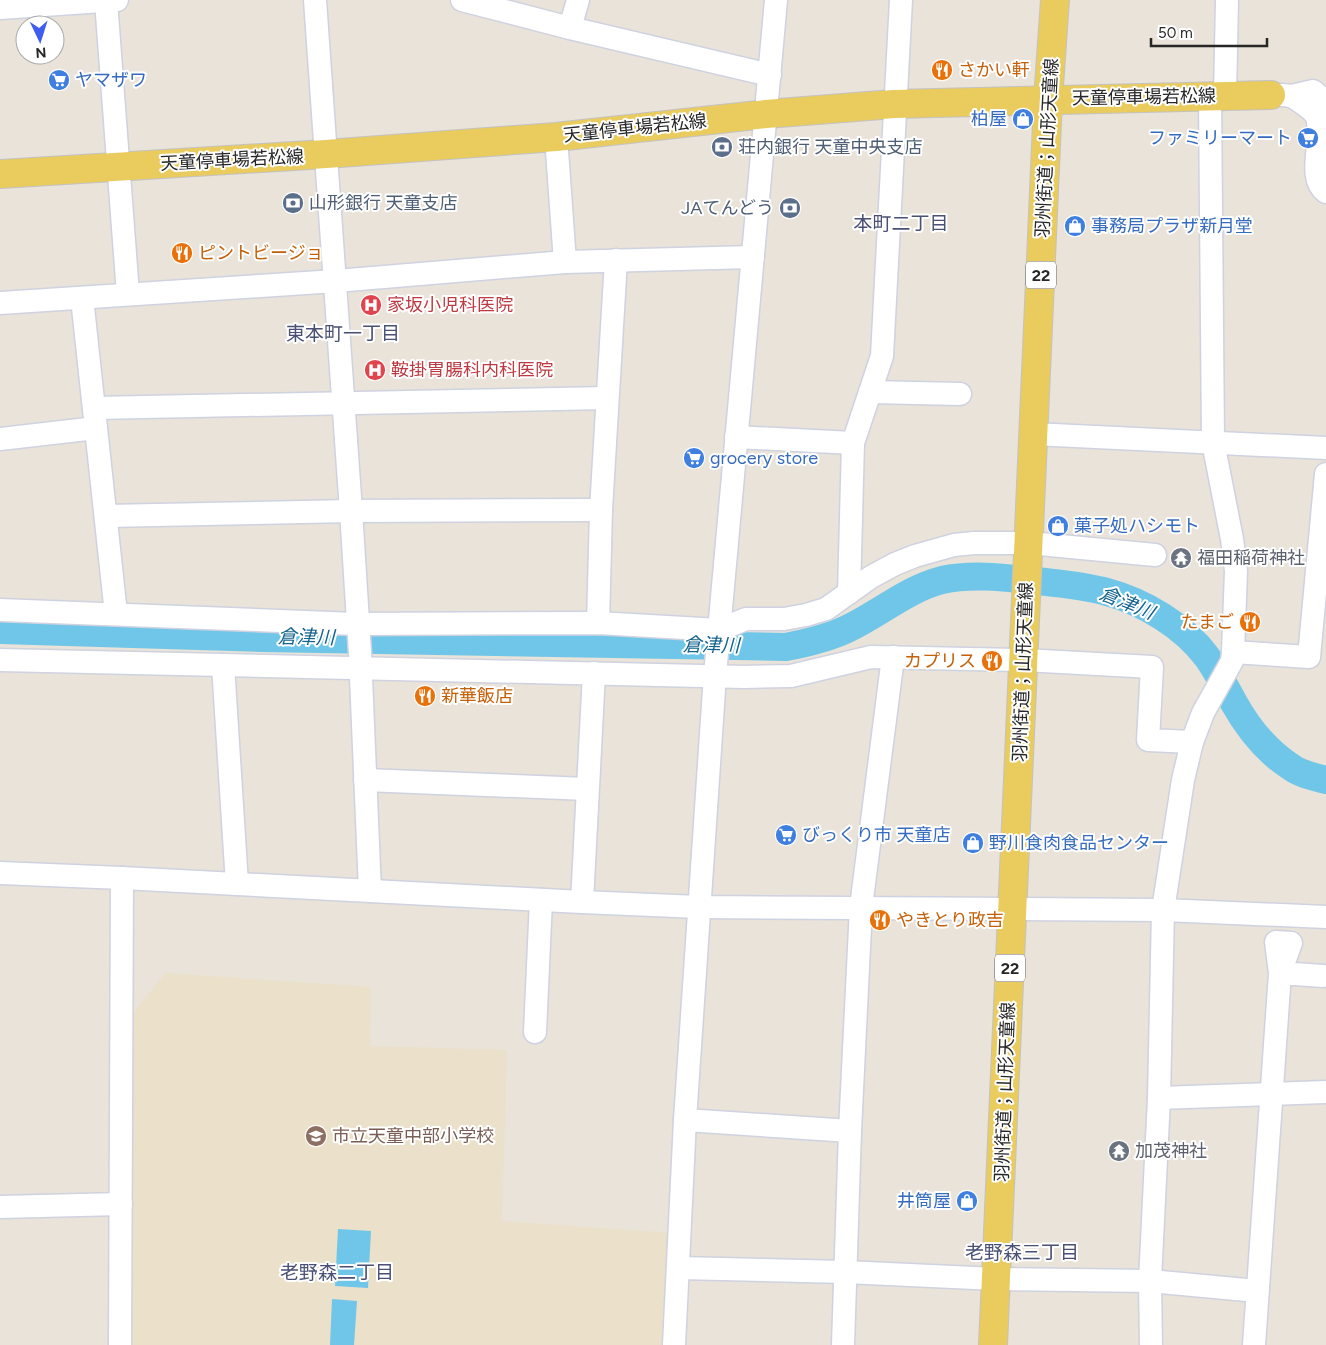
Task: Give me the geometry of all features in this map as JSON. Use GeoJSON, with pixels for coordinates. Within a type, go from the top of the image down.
{"type":"FeatureCollection","features":[{"type":"Feature","properties":{"kind":"main road","name":"羽州街道；山形天童線"},"geometry":{"type":"LineString","coordinates":[[993,1345],[1048,100],[1055,0]]}},
{"type":"Feature","properties":{"kind":"main road","name":"天童停車場若松線"},"geometry":{"type":"LineString","coordinates":[[0,174],[326,154],[556,137],[766,114],[894,104],[1282,95]]}},
{"type":"Feature","properties":{"kind":"street"},"geometry":{"type":"LineString","coordinates":[[0,8],[52,2],[117,0]]}},
{"type":"Feature","properties":{"kind":"street"},"geometry":{"type":"LineString","coordinates":[[316,0],[351,511],[360,660],[370,891]]}},
{"type":"Feature","properties":{"kind":"street"},"geometry":{"type":"LineString","coordinates":[[462,0],[570,28],[770,75]]}},
{"type":"Feature","properties":{"kind":"street"},"geometry":{"type":"LineString","coordinates":[[570,28],[578,0]]}},
{"type":"Feature","properties":{"kind":"street"},"geometry":{"type":"LineString","coordinates":[[674,1345],[685,1120],[716,665],[776,0]]}},
{"type":"Feature","properties":{"kind":"street"},"geometry":{"type":"LineString","coordinates":[[849,593],[853,443],[882,356],[901,0]]}},
{"type":"Feature","properties":{"kind":"street"},"geometry":{"type":"LineString","coordinates":[[1151,1345],[1150,1281],[1159,1098],[1163,910],[1183,780],[1192,742],[1206,706],[1232,656],[1236,572],[1232,540],[1213,442],[1218,96],[1227,0]]}},
{"type":"Feature","properties":{"kind":"street"},"geometry":{"type":"LineString","coordinates":[[106,1],[128,294]]}},
{"type":"Feature","properties":{"kind":"street"},"geometry":{"type":"LineString","coordinates":[[1282,95],[1313,91],[1326,102]]}},
{"type":"Feature","properties":{"kind":"street"},"geometry":{"type":"LineString","coordinates":[[1282,95],[1315,114],[1320,125],[1318,179],[1320,188],[1326,192]]}},
{"type":"Feature","properties":{"kind":"street"},"geometry":{"type":"LineString","coordinates":[[556,137],[564,262]]}},
{"type":"Feature","properties":{"kind":"street"},"geometry":{"type":"LineString","coordinates":[[0,303],[336,281],[564,262],[753,258]]}},
{"type":"Feature","properties":{"kind":"street"},"geometry":{"type":"LineString","coordinates":[[598,623],[601,510],[616,260]]}},
{"type":"Feature","properties":{"kind":"street"},"geometry":{"type":"LineString","coordinates":[[82,298],[116,614]]}},
{"type":"Feature","properties":{"kind":"street"},"geometry":{"type":"LineString","coordinates":[[870,392],[960,394]]}},
{"type":"Feature","properties":{"kind":"street"},"geometry":{"type":"LineString","coordinates":[[0,439],[95,418],[343,403],[607,398]]}},
{"type":"Feature","properties":{"kind":"street"},"geometry":{"type":"LineString","coordinates":[[1033,434],[1326,448]]}},
{"type":"Feature","properties":{"kind":"street"},"geometry":{"type":"LineString","coordinates":[[736,437],[853,443]]}},
{"type":"Feature","properties":{"kind":"street"},"geometry":{"type":"LineString","coordinates":[[1232,656],[1309,657],[1326,474]]}},
{"type":"Feature","properties":{"kind":"street"},"geometry":{"type":"LineString","coordinates":[[106,516],[351,511],[601,510]]}},
{"type":"Feature","properties":{"kind":"street"},"geometry":{"type":"LineString","coordinates":[[0,610],[357,624],[598,623],[719,630],[746,619],[784,618],[806,615],[826,609],[871,577],[895,564],[932,551],[954,546],[974,543],[1155,555]]}},
{"type":"Feature","properties":{"kind":"street"},"geometry":{"type":"LineString","coordinates":[[0,660],[223,665],[360,660],[594,673],[716,665],[744,677],[791,676],[871,657],[1024,660],[1152,667],[1148,740],[1192,742]]}},
{"type":"Feature","properties":{"kind":"street"},"geometry":{"type":"LineString","coordinates":[[842,1345],[850,1131],[862,907],[893,657]]}},
{"type":"Feature","properties":{"kind":"street"},"geometry":{"type":"LineString","coordinates":[[223,665],[237,884]]}},
{"type":"Feature","properties":{"kind":"street"},"geometry":{"type":"LineString","coordinates":[[582,902],[594,673]]}},
{"type":"Feature","properties":{"kind":"street"},"geometry":{"type":"LineString","coordinates":[[365,780],[587,788]]}},
{"type":"Feature","properties":{"kind":"street"},"geometry":{"type":"LineString","coordinates":[[0,873],[699,907],[1163,910],[1326,917]]}},
{"type":"Feature","properties":{"kind":"street"},"geometry":{"type":"LineString","coordinates":[[120,1345],[122,878]]}},
{"type":"Feature","properties":{"kind":"street"},"geometry":{"type":"LineString","coordinates":[[535,1032],[541,900]]}},
{"type":"Feature","properties":{"kind":"street"},"geometry":{"type":"LineString","coordinates":[[1254,1345],[1280,973],[1323,976]]}},
{"type":"Feature","properties":{"kind":"street"},"geometry":{"type":"LineString","coordinates":[[1159,1098],[1326,1092]]}},
{"type":"Feature","properties":{"kind":"street"},"geometry":{"type":"LineString","coordinates":[[685,1120],[850,1131]]}},
{"type":"Feature","properties":{"kind":"street"},"geometry":{"type":"LineString","coordinates":[[0,1207],[121,1204]]}},
{"type":"Feature","properties":{"kind":"street"},"geometry":{"type":"LineString","coordinates":[[679,1268],[845,1272],[996,1279],[1150,1281],[1257,1290]]}},
{"type":"Feature","properties":{"kind":"shaded area","name":"市立天童中部小学校"},"geometry":{"type":"Polygon","coordinates":[[[166,973],[371,987],[370,1046],[507,1050],[502,1221],[674,1233],[666,1345],[124,1345],[128,1019],[166,973]]]}},
{"type":"Feature","properties":{"kind":"water"},"geometry":{"type":"Polygon","coordinates":[[[338,1229],[371,1231],[368,1288],[335,1286],[338,1229]]]}},
{"type":"Feature","properties":{"kind":"water"},"geometry":{"type":"Polygon","coordinates":[[[332,1299],[357,1301],[354,1345],[330,1345],[332,1299]]]}},
{"type":"Feature","properties":{"kind":"waterway","name":"倉津川"},"geometry":{"type":"LineString","coordinates":[[0,630],[261,638],[786,647],[817,640],[840,632],[917,589],[942,580],[963,577],[985,577],[1058,583],[1121,596],[1149,609],[1175,625],[1207,657],[1245,721],[1258,738],[1282,761],[1308,775],[1326,780]]}},
{"type":"Feature","properties":{"kind":"place","name":"さかい軒"},"geometry":{"type":"Point","coordinates":[942,70]}},
{"type":"Feature","properties":{"kind":"place","name":"ヤマザワ"},"geometry":{"type":"Point","coordinates":[59,80]}},
{"type":"Feature","properties":{"kind":"place","name":"柏屋"},"geometry":{"type":"Point","coordinates":[1023,119]}},
{"type":"Feature","properties":{"kind":"place","name":"ファミリーマート"},"geometry":{"type":"Point","coordinates":[1308,138]}},
{"type":"Feature","properties":{"kind":"place","name":"荘内銀行 天童中央支店"},"geometry":{"type":"Point","coordinates":[722,147]}},
{"type":"Feature","properties":{"kind":"place","name":"山形銀行 天童支店"},"geometry":{"type":"Point","coordinates":[293,203]}},
{"type":"Feature","properties":{"kind":"place","name":"JAてんどう"},"geometry":{"type":"Point","coordinates":[790,208]}},
{"type":"Feature","properties":{"kind":"place","name":"事務局プラザ新月堂"},"geometry":{"type":"Point","coordinates":[1075,226]}},
{"type":"Feature","properties":{"kind":"place","name":"ピントビージョ"},"geometry":{"type":"Point","coordinates":[182,253]}},
{"type":"Feature","properties":{"kind":"place","name":"家坂小児科医院"},"geometry":{"type":"Point","coordinates":[371,305]}},
{"type":"Feature","properties":{"kind":"place","name":"鞍掛胃腸科内科医院"},"geometry":{"type":"Point","coordinates":[375,370]}},
{"type":"Feature","properties":{"kind":"place","name":"grocery store"},"geometry":{"type":"Point","coordinates":[694,458]}},
{"type":"Feature","properties":{"kind":"place","name":"菓子処ハシモト"},"geometry":{"type":"Point","coordinates":[1058,526]}},
{"type":"Feature","properties":{"kind":"place","name":"福田稲荷神社"},"geometry":{"type":"Point","coordinates":[1181,558]}},
{"type":"Feature","properties":{"kind":"place","name":"たまご"},"geometry":{"type":"Point","coordinates":[1250,622]}},
{"type":"Feature","properties":{"kind":"place","name":"カプリス"},"geometry":{"type":"Point","coordinates":[992,661]}},
{"type":"Feature","properties":{"kind":"place","name":"新華飯店"},"geometry":{"type":"Point","coordinates":[425,696]}},
{"type":"Feature","properties":{"kind":"place","name":"びっくり市 天童店"},"geometry":{"type":"Point","coordinates":[786,835]}},
{"type":"Feature","properties":{"kind":"place","name":"野川食肉食品センター"},"geometry":{"type":"Point","coordinates":[973,843]}},
{"type":"Feature","properties":{"kind":"place","name":"やきとり政吉"},"geometry":{"type":"Point","coordinates":[880,920]}},
{"type":"Feature","properties":{"kind":"place","name":"市立天童中部小学校"},"geometry":{"type":"Point","coordinates":[316,1136]}},
{"type":"Feature","properties":{"kind":"place","name":"加茂神社"},"geometry":{"type":"Point","coordinates":[1119,1151]}},
{"type":"Feature","properties":{"kind":"place","name":"井筒屋"},"geometry":{"type":"Point","coordinates":[967,1201]}},
{"type":"Feature","properties":{"kind":"district","name":"本町二丁目"},"geometry":{"type":"Point","coordinates":[901,223]}},
{"type":"Feature","properties":{"kind":"district","name":"東本町一丁目"},"geometry":{"type":"Point","coordinates":[343,333]}},
{"type":"Feature","properties":{"kind":"district","name":"老野森三丁目"},"geometry":{"type":"Point","coordinates":[1022,1252]}},
{"type":"Feature","properties":{"kind":"district","name":"老野森二丁目"},"geometry":{"type":"Point","coordinates":[337,1272]}}]}
